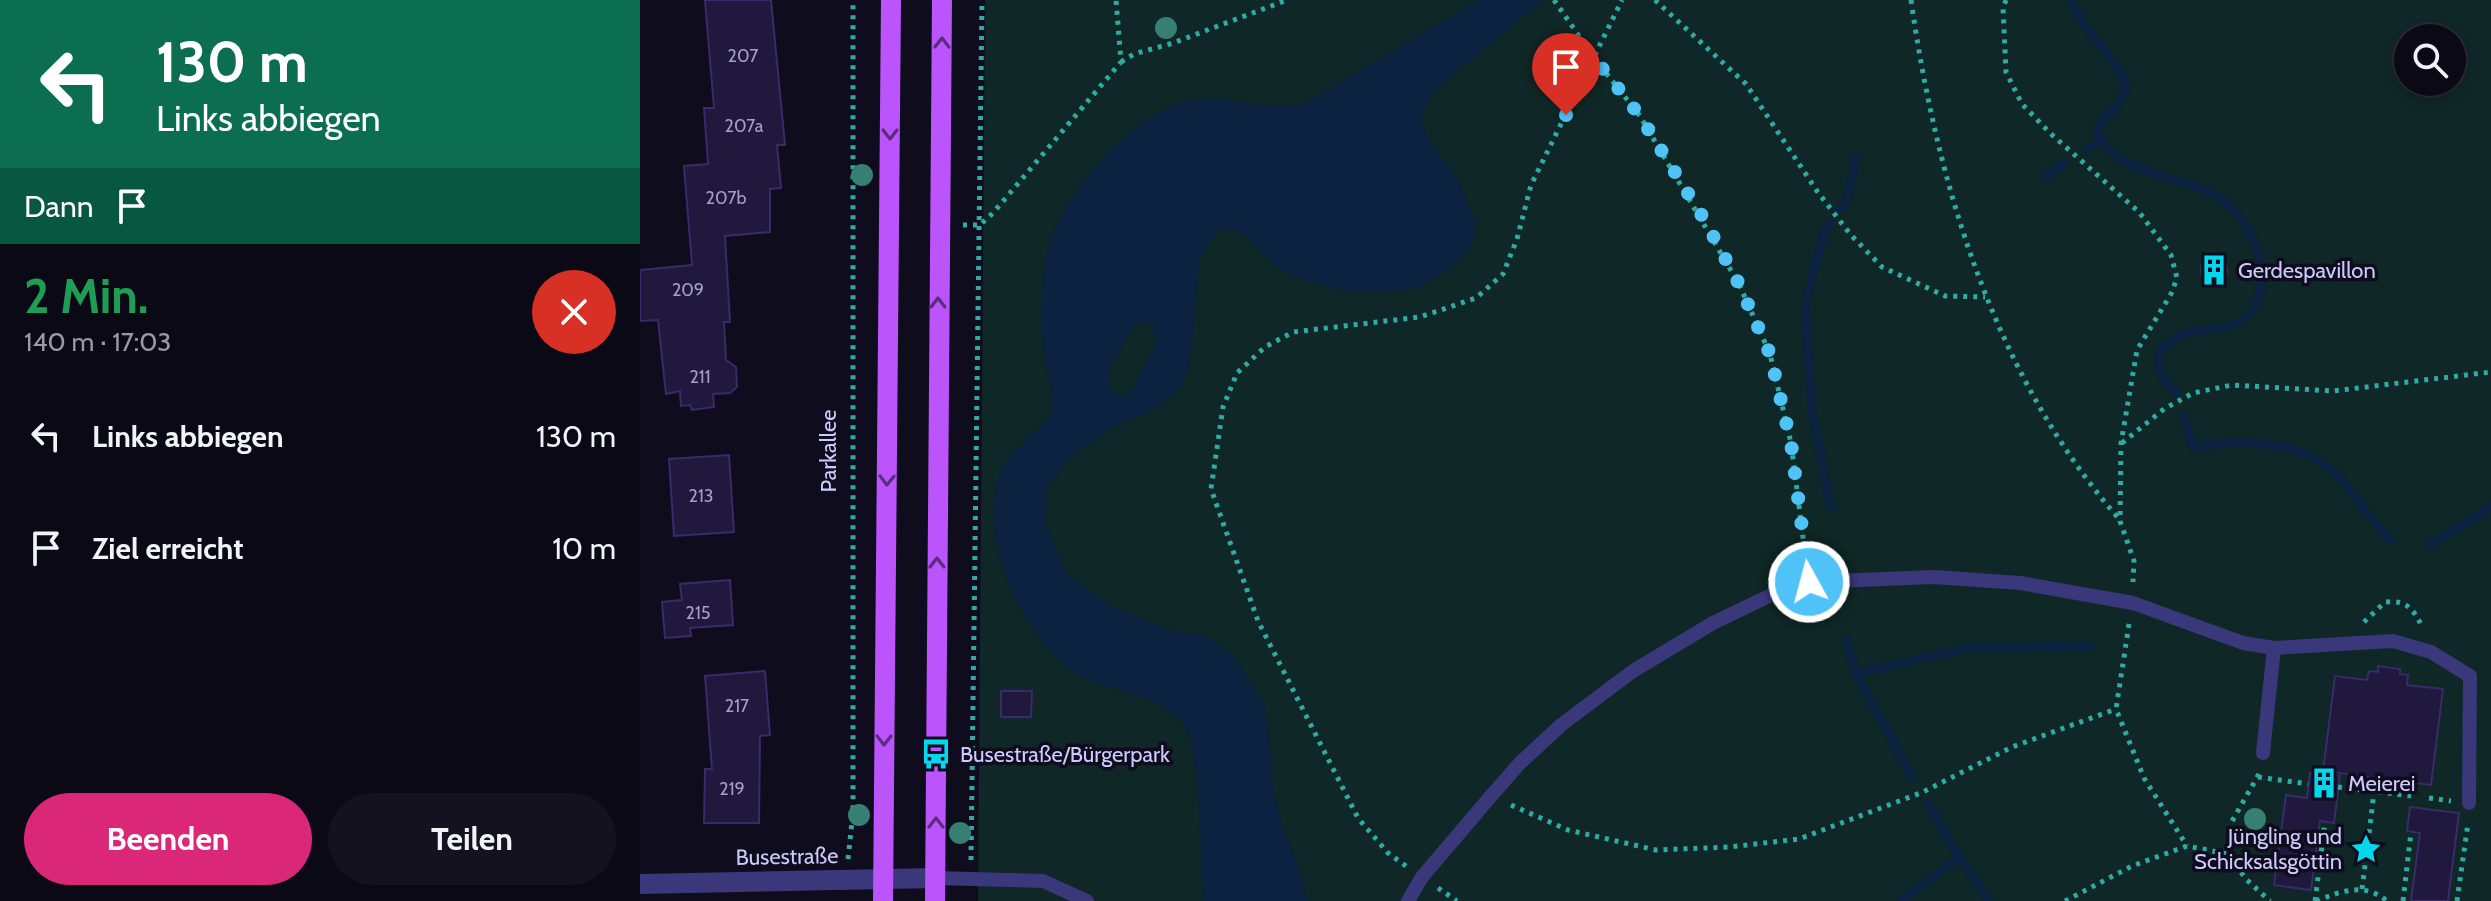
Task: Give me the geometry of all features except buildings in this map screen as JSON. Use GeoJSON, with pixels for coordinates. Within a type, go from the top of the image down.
{"type":"FeatureCollection","features":[{"type":"Feature","properties":{"kind":"main road"},"geometry":{"type":"LineString","coordinates":[[883,901],[891,0]]}},
{"type":"Feature","properties":{"kind":"main road"},"geometry":{"type":"LineString","coordinates":[[935,901],[942,0]]}},
{"type":"Feature","properties":{"kind":"street","name":"Busestraße"},"geometry":{"type":"LineString","coordinates":[[640,884],[936,878]]}},
{"type":"Feature","properties":{"kind":"lane"},"geometry":{"type":"LineString","coordinates":[[1408,901],[1422,877],[1491,796],[1520,763],[1561,725],[1633,671],[1713,623],[1771,595],[1809,582],[1934,577],[2020,583],[2133,603],[2243,643],[2274,648],[2393,641],[2431,652],[2470,676],[2469,803]]}},
{"type":"Feature","properties":{"kind":"lane"},"geometry":{"type":"LineString","coordinates":[[2263,753],[2274,648]]}},
{"type":"Feature","properties":{"kind":"lane"},"geometry":{"type":"LineString","coordinates":[[936,878],[1043,881],[1087,901]]}},
{"type":"Feature","properties":{"kind":"path","name":"Parkallee"},"geometry":{"type":"LineString","coordinates":[[846,879],[853,812],[853,0]]}},
{"type":"Feature","properties":{"kind":"path"},"geometry":{"type":"LineString","coordinates":[[971,878],[982,0]]}},
{"type":"Feature","properties":{"kind":"path"},"geometry":{"type":"LineString","coordinates":[[1116,0],[1121,62]]}},
{"type":"Feature","properties":{"kind":"path"},"geometry":{"type":"LineString","coordinates":[[939,226],[980,225],[1121,62],[1134,54],[1173,43],[1287,0]]}},
{"type":"Feature","properties":{"kind":"path"},"geometry":{"type":"LineString","coordinates":[[1422,877],[1388,853],[1358,818],[1258,621],[1211,489],[1223,407],[1237,373],[1265,347],[1293,332],[1420,317],[1476,298],[1503,274],[1517,239],[1531,185],[1622,0]]}},
{"type":"Feature","properties":{"kind":"path"},"geometry":{"type":"LineString","coordinates":[[1655,0],[1746,84],[1817,191],[1850,234],[1882,267],[1945,296],[1985,297]]}},
{"type":"Feature","properties":{"kind":"path"},"geometry":{"type":"LineString","coordinates":[[1911,0],[1933,124],[1985,297],[2039,406],[2084,480],[2120,521]]}},
{"type":"Feature","properties":{"kind":"path"},"geometry":{"type":"LineString","coordinates":[[2006,0],[2003,8],[2006,72],[2022,104],[2139,212],[2171,255],[2177,278],[2171,294],[2137,350],[2121,443],[2120,521],[2134,561],[2133,603],[2116,709],[2144,778],[2187,846]]}},
{"type":"Feature","properties":{"kind":"path"},"geometry":{"type":"LineString","coordinates":[[1555,1],[1640,116],[1704,219],[1739,284],[1770,354],[1791,443],[1809,582]]}},
{"type":"Feature","properties":{"kind":"path"},"geometry":{"type":"LineString","coordinates":[[2121,443],[2164,409],[2193,393],[2232,385],[2333,391],[2491,372]]}},
{"type":"Feature","properties":{"kind":"path"},"geometry":{"type":"LineString","coordinates":[[1491,796],[1568,830],[1656,850],[1729,847],[1799,839],[1923,792],[2012,747],[2116,709]]}},
{"type":"Feature","properties":{"kind":"path"},"geometry":{"type":"LineString","coordinates":[[2263,753],[2257,777],[2231,823],[2228,854],[2246,879],[2270,901]]}},
{"type":"Feature","properties":{"kind":"path"},"geometry":{"type":"LineString","coordinates":[[2257,777],[2308,784]]}},
{"type":"Feature","properties":{"kind":"path"},"geometry":{"type":"LineString","coordinates":[[2338,787],[2411,796]]}},
{"type":"Feature","properties":{"kind":"path"},"geometry":{"type":"LineString","coordinates":[[2362,889],[2366,857],[2373,854],[2374,847],[2368,843],[2374,792]]}},
{"type":"Feature","properties":{"kind":"path"},"geometry":{"type":"LineString","coordinates":[[2457,901],[2469,803]]}},
{"type":"Feature","properties":{"kind":"path"},"geometry":{"type":"LineString","coordinates":[[2325,822],[2316,901],[2336,893],[2362,889],[2376,892],[2387,901]]}},
{"type":"Feature","properties":{"kind":"path"},"geometry":{"type":"LineString","coordinates":[[2403,901],[2411,832]]}},
{"type":"Feature","properties":{"kind":"path"},"geometry":{"type":"LineString","coordinates":[[2065,901],[2132,866],[2187,846],[2228,854]]}},
{"type":"Feature","properties":{"kind":"green space"},"geometry":{"type":"Polygon","coordinates":[[[985,0],[2491,0],[2491,901],[978,901],[985,0]]]}},
{"type":"Feature","properties":{"kind":"water"},"geometry":{"type":"Polygon","coordinates":[[[1479,0],[1544,0],[1436,88],[1421,113],[1427,138],[1457,178],[1475,222],[1474,242],[1452,266],[1426,284],[1404,290],[1356,292],[1332,288],[1287,272],[1263,255],[1246,235],[1221,229],[1207,244],[1199,263],[1190,362],[1182,387],[1155,409],[1110,429],[1072,455],[1047,488],[1046,526],[1066,574],[1108,605],[1161,627],[1207,637],[1233,655],[1265,707],[1272,784],[1283,829],[1303,878],[1307,901],[1204,901],[1197,784],[1190,740],[1184,726],[1175,715],[1151,700],[1082,676],[1041,641],[1011,590],[1001,562],[994,506],[998,480],[1006,462],[1052,415],[1042,334],[1045,265],[1053,234],[1080,187],[1118,143],[1140,125],[1184,102],[1213,99],[1275,106],[1306,103],[1479,0]],[[1138,322],[1122,330],[1112,352],[1109,389],[1121,397],[1132,391],[1157,341],[1151,324],[1138,322]]]}},
{"type":"Feature","properties":{"kind":"waterway"},"geometry":{"type":"LineString","coordinates":[[2071,0],[2083,23],[2127,85],[2118,104],[2097,128],[2104,144],[2133,166],[2210,192],[2224,201],[2246,227],[2259,258],[2260,292],[2256,305],[2245,319],[2228,327],[2180,336],[2160,350],[2162,374],[2177,393]]}},
{"type":"Feature","properties":{"kind":"waterway"},"geometry":{"type":"LineString","coordinates":[[2086,150],[2099,140]]}},
{"type":"Feature","properties":{"kind":"waterway"},"geometry":{"type":"LineString","coordinates":[[1840,210],[1847,201],[1856,157]]}},
{"type":"Feature","properties":{"kind":"waterway"},"geometry":{"type":"LineString","coordinates":[[2045,177],[2063,164]]}},
{"type":"Feature","properties":{"kind":"waterway"},"geometry":{"type":"LineString","coordinates":[[1830,223],[1825,230],[1805,304],[1812,410],[1831,509]]}},
{"type":"Feature","properties":{"kind":"waterway"},"geometry":{"type":"LineString","coordinates":[[1107,362],[1135,316]]}},
{"type":"Feature","properties":{"kind":"waterway"},"geometry":{"type":"LineString","coordinates":[[2184,416],[2193,448],[2230,443],[2271,445],[2290,449],[2326,465],[2391,541]]}},
{"type":"Feature","properties":{"kind":"waterway"},"geometry":{"type":"LineString","coordinates":[[2429,544],[2491,506]]}},
{"type":"Feature","properties":{"kind":"waterway"},"geometry":{"type":"LineString","coordinates":[[1846,639],[1856,674],[1913,778]]}},
{"type":"Feature","properties":{"kind":"waterway"},"geometry":{"type":"LineString","coordinates":[[1856,674],[1967,648],[2090,646]]}},
{"type":"Feature","properties":{"kind":"waterway"},"geometry":{"type":"LineString","coordinates":[[1928,804],[1959,857],[1990,901]]}},
{"type":"Feature","properties":{"kind":"waterway"},"geometry":{"type":"LineString","coordinates":[[1901,901],[1959,857]]}},
{"type":"Feature","properties":{"kind":"place","name":"Gerdespavillon"},"geometry":{"type":"Point","coordinates":[2214,270]}},
{"type":"Feature","properties":{"kind":"place","name":"Busestraße/Bürgerpark"},"geometry":{"type":"Point","coordinates":[936,754]}},
{"type":"Feature","properties":{"kind":"place","name":"Meierei"},"geometry":{"type":"Point","coordinates":[2324,783]}},
{"type":"Feature","properties":{"kind":"place","name":"Jüngling und Schicksalsgöttin"},"geometry":{"type":"Point","coordinates":[2366,849]}},
{"type":"Feature","properties":{"kind":"route"},"geometry":{"type":"LineString","coordinates":[[1566,115],[1595,59],[1640,116],[1704,219],[1739,284],[1770,354],[1791,443],[1809,582]]}}]}
